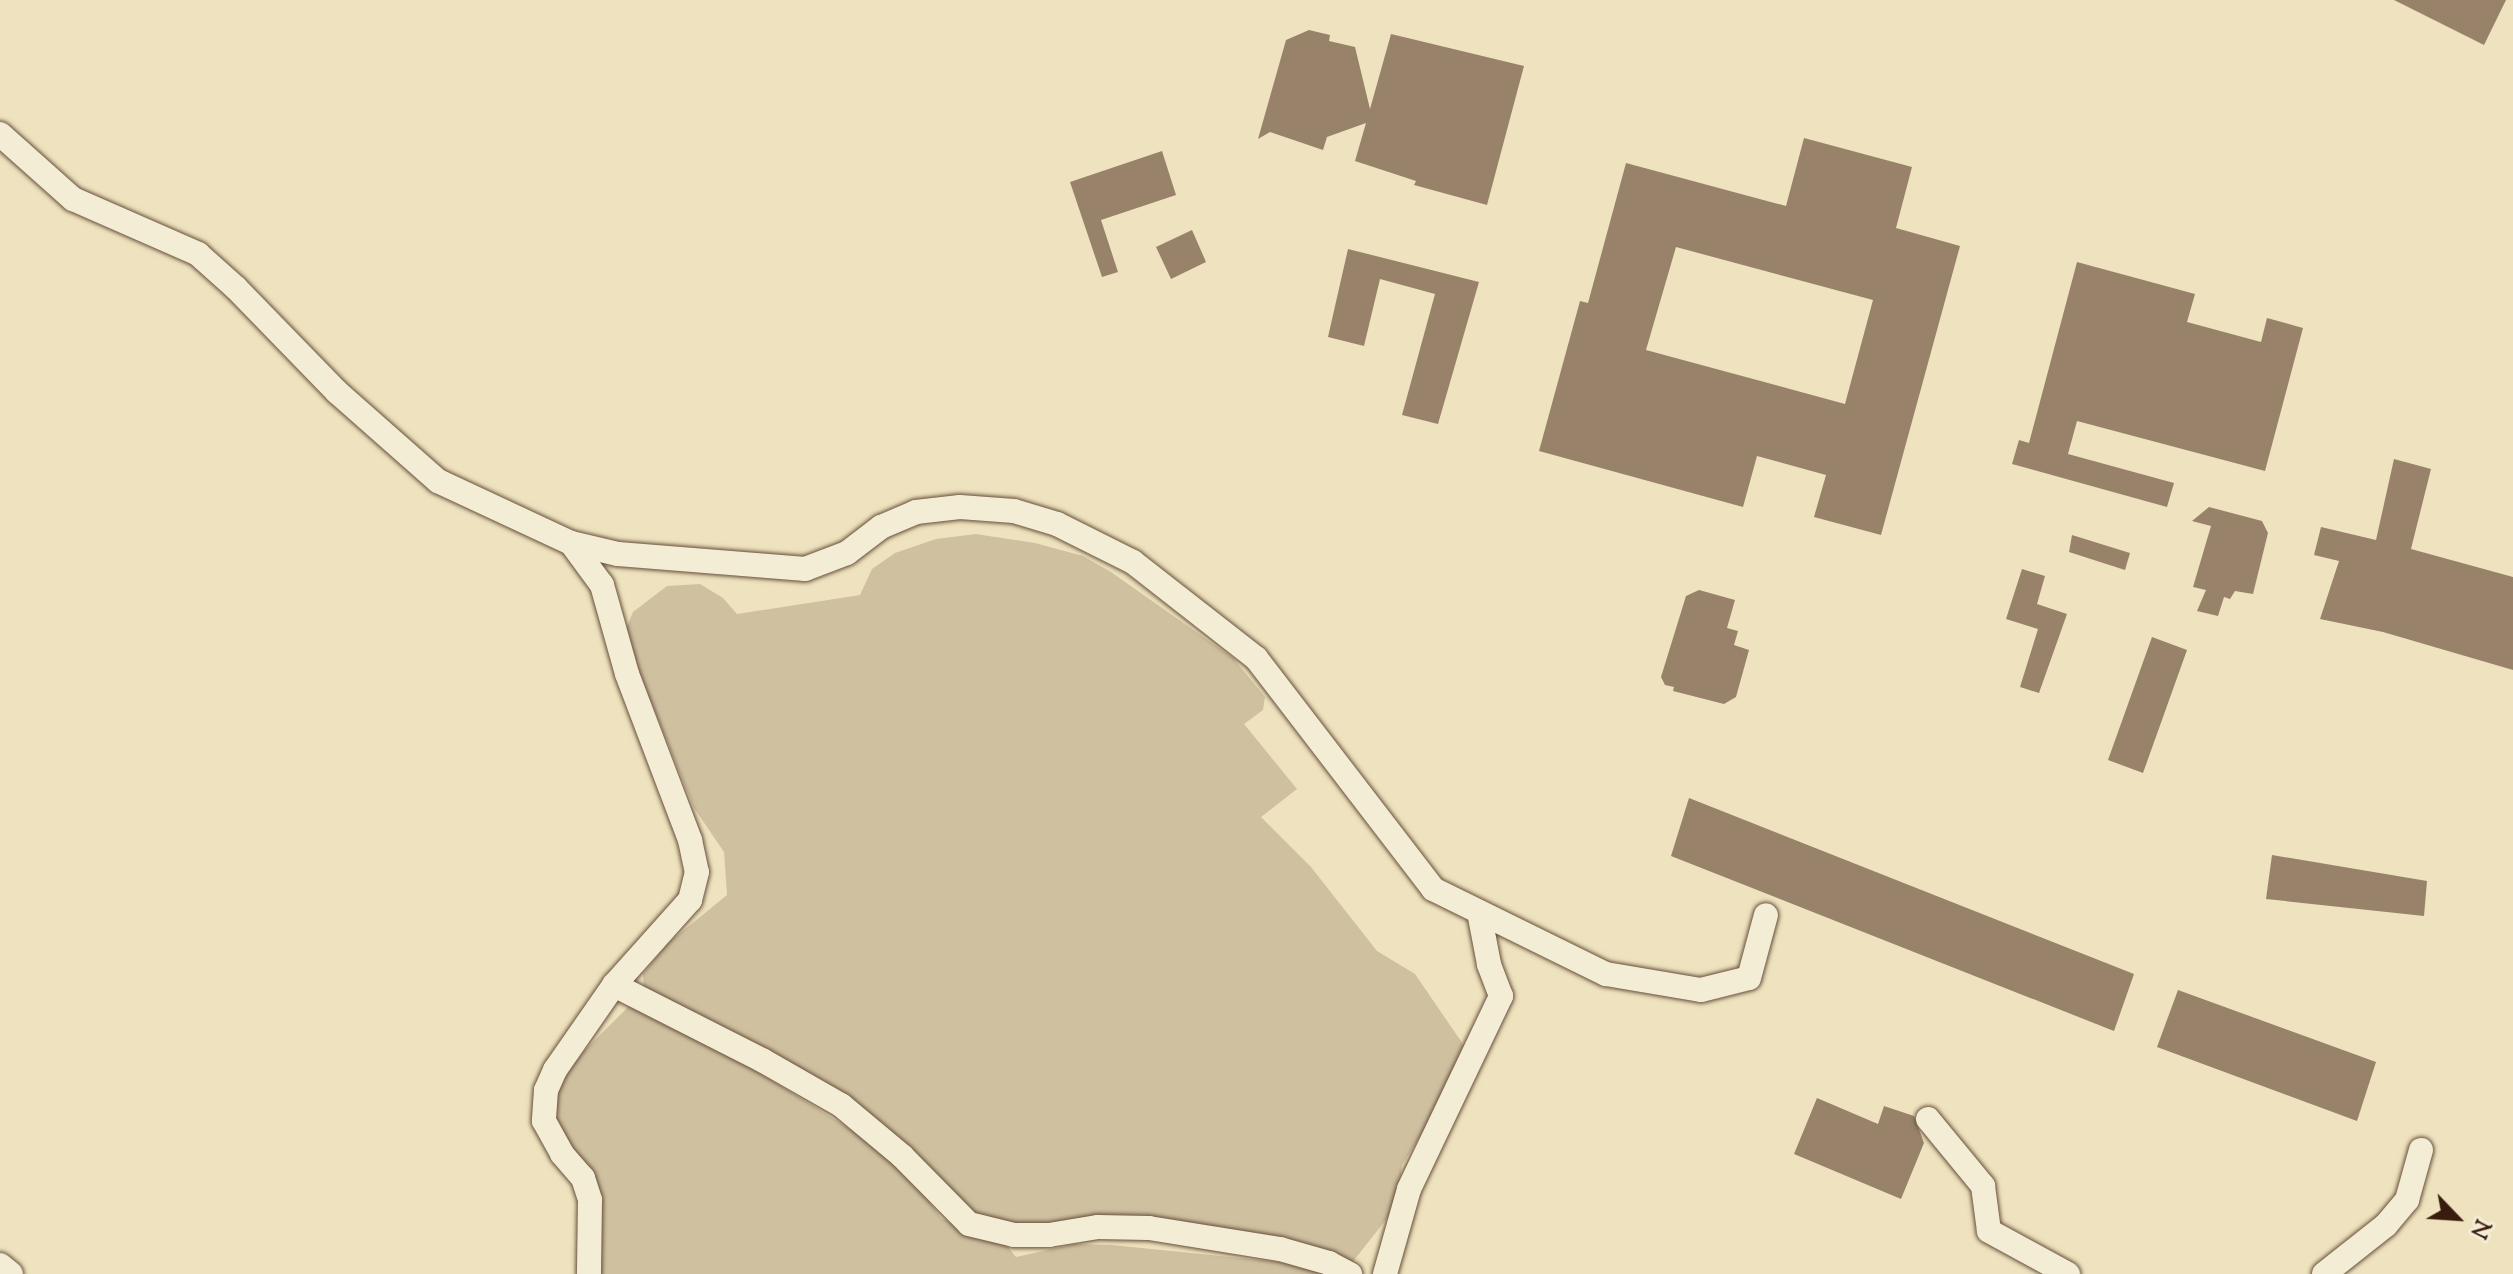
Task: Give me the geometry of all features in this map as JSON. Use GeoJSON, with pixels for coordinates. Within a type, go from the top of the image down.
{"type":"FeatureCollection","features":[{"type":"Feature","properties":{"kind":"street"},"geometry":{"type":"LineString","coordinates":[[0,134],[73,199],[198,254],[236,288],[337,392],[438,481],[571,543],[618,554],[805,569],[847,553],[881,527],[916,512],[960,507],[1014,511],[1057,524],[1133,562],[1256,658],[1433,889],[1606,974],[1701,990],[1749,978],[1766,915]]}},
{"type":"Feature","properties":{"kind":"street"},"geometry":{"type":"LineString","coordinates":[[571,543],[602,585],[627,674],[690,840],[697,872],[690,900],[614,985],[555,1070],[546,1090],[544,1121],[562,1154],[583,1178],[590,1200],[589,1274]]}},
{"type":"Feature","properties":{"kind":"street"},"geometry":{"type":"LineString","coordinates":[[1385,1274],[1409,1189],[1501,996],[1489,964],[1479,912]]}},
{"type":"Feature","properties":{"kind":"street"},"geometry":{"type":"LineString","coordinates":[[614,985],[762,1060],[841,1105],[902,1156],[969,1224],[1014,1235],[1049,1235],[1098,1227],[1149,1228],[1280,1249],[1329,1263],[1350,1274]]}},
{"type":"Feature","properties":{"kind":"street"},"geometry":{"type":"LineString","coordinates":[[1928,1119],[1983,1186],[1989,1231],[2068,1274]]}},
{"type":"Feature","properties":{"kind":"street"},"geometry":{"type":"LineString","coordinates":[[2324,1274],[2386,1225],[2407,1200],[2421,1150]]}},
{"type":"Feature","properties":{"kind":"street"},"geometry":{"type":"LineString","coordinates":[[0,1265],[11,1274]]}},
{"type":"Feature","properties":{"kind":"shaded area"},"geometry":{"type":"Polygon","coordinates":[[[976,534],[1035,543],[1083,556],[1111,572],[1233,658],[1265,697],[1263,710],[1244,724],[1297,789],[1261,817],[1311,867],[1377,951],[1415,974],[1465,1047],[1433,1116],[1402,1165],[1396,1207],[1351,1264],[1271,1239],[1021,1233],[978,1222],[808,1079],[699,1014],[644,997],[643,974],[668,943],[727,895],[724,852],[694,808],[624,634],[633,612],[667,586],[700,584],[723,598],[737,614],[860,595],[872,569],[895,553],[936,539],[976,534]]]}},
{"type":"Feature","properties":{"kind":"shaded area"},"geometry":{"type":"Polygon","coordinates":[[[630,1005],[723,1050],[877,1146],[916,1183],[941,1218],[975,1235],[1002,1240],[1016,1257],[1075,1244],[1112,1245],[1289,1263],[1334,1274],[593,1274],[596,1217],[558,1136],[555,1090],[584,1051],[630,1005]]]}},
{"type":"Feature","properties":{"kind":"building"},"geometry":{"type":"Polygon","coordinates":[[[2394,0],[2506,0],[2484,45],[2394,0]]]}},
{"type":"Feature","properties":{"kind":"building"},"geometry":{"type":"Polygon","coordinates":[[[1309,30],[1330,35],[1329,41],[1355,47],[1370,109],[1391,34],[1524,66],[1487,205],[1414,185],[1416,181],[1355,161],[1366,123],[1327,137],[1323,150],[1270,132],[1258,139],[1286,40],[1309,30]]]}},
{"type":"Feature","properties":{"kind":"building"},"geometry":{"type":"Polygon","coordinates":[[[1804,138],[1912,167],[1896,228],[1960,246],[1881,535],[1814,517],[1826,475],[1757,456],[1743,507],[1539,451],[1580,301],[1588,303],[1626,163],[1786,206],[1804,138]],[[1676,247],[1646,350],[1845,404],[1873,300],[1676,247]]]}},
{"type":"Feature","properties":{"kind":"building"},"geometry":{"type":"Polygon","coordinates":[[[1162,151],[1176,195],[1101,220],[1118,272],[1102,277],[1070,182],[1162,151]]]}},
{"type":"Feature","properties":{"kind":"building"},"geometry":{"type":"Polygon","coordinates":[[[1192,230],[1206,262],[1171,279],[1156,247],[1192,230]]]}},
{"type":"Feature","properties":{"kind":"building"},"geometry":{"type":"Polygon","coordinates":[[[1348,249],[1479,282],[1438,424],[1402,415],[1435,294],[1380,279],[1364,346],[1328,337],[1348,249]]]}},
{"type":"Feature","properties":{"kind":"building"},"geometry":{"type":"Polygon","coordinates":[[[2077,262],[2195,294],[2187,322],[2261,342],[2267,318],[2303,328],[2265,471],[2077,421],[2068,454],[2174,483],[2167,507],[2012,464],[2019,440],[2029,443],[2077,262]]]}},
{"type":"Feature","properties":{"kind":"building"},"geometry":{"type":"Polygon","coordinates":[[[2394,459],[2431,469],[2411,549],[2513,577],[2513,670],[2383,632],[2320,619],[2339,561],[2314,555],[2321,527],[2376,540],[2394,459]]]}},
{"type":"Feature","properties":{"kind":"building"},"geometry":{"type":"Polygon","coordinates":[[[2209,507],[2262,521],[2268,533],[2253,594],[2235,591],[2230,599],[2224,597],[2218,616],[2197,611],[2206,590],[2193,587],[2211,526],[2192,521],[2209,507]]]}},
{"type":"Feature","properties":{"kind":"building"},"geometry":{"type":"Polygon","coordinates":[[[2072,535],[2130,553],[2125,570],[2069,552],[2072,535]]]}},
{"type":"Feature","properties":{"kind":"building"},"geometry":{"type":"Polygon","coordinates":[[[2022,569],[2045,576],[2037,604],[2067,614],[2039,693],[2020,687],[2038,629],[2006,619],[2022,569]]]}},
{"type":"Feature","properties":{"kind":"building"},"geometry":{"type":"Polygon","coordinates":[[[1699,590],[1735,600],[1727,628],[1738,631],[1734,645],[1749,650],[1736,697],[1724,704],[1673,691],[1674,687],[1665,685],[1661,677],[1686,596],[1699,590]]]}},
{"type":"Feature","properties":{"kind":"building"},"geometry":{"type":"Polygon","coordinates":[[[2152,637],[2187,650],[2143,773],[2108,760],[2152,637]]]}},
{"type":"Feature","properties":{"kind":"building"},"geometry":{"type":"Polygon","coordinates":[[[1689,798],[2134,974],[2114,1031],[1671,856],[1689,798]]]}},
{"type":"Feature","properties":{"kind":"building"},"geometry":{"type":"Polygon","coordinates":[[[2272,855],[2427,881],[2424,916],[2266,899],[2272,855]]]}},
{"type":"Feature","properties":{"kind":"building"},"geometry":{"type":"Polygon","coordinates":[[[2178,990],[2376,1062],[2357,1121],[2157,1047],[2178,990]]]}},
{"type":"Feature","properties":{"kind":"building"},"geometry":{"type":"Polygon","coordinates":[[[1817,1098],[1878,1124],[1884,1106],[1914,1116],[1924,1143],[1901,1199],[1794,1154],[1817,1098]]]}}]}
